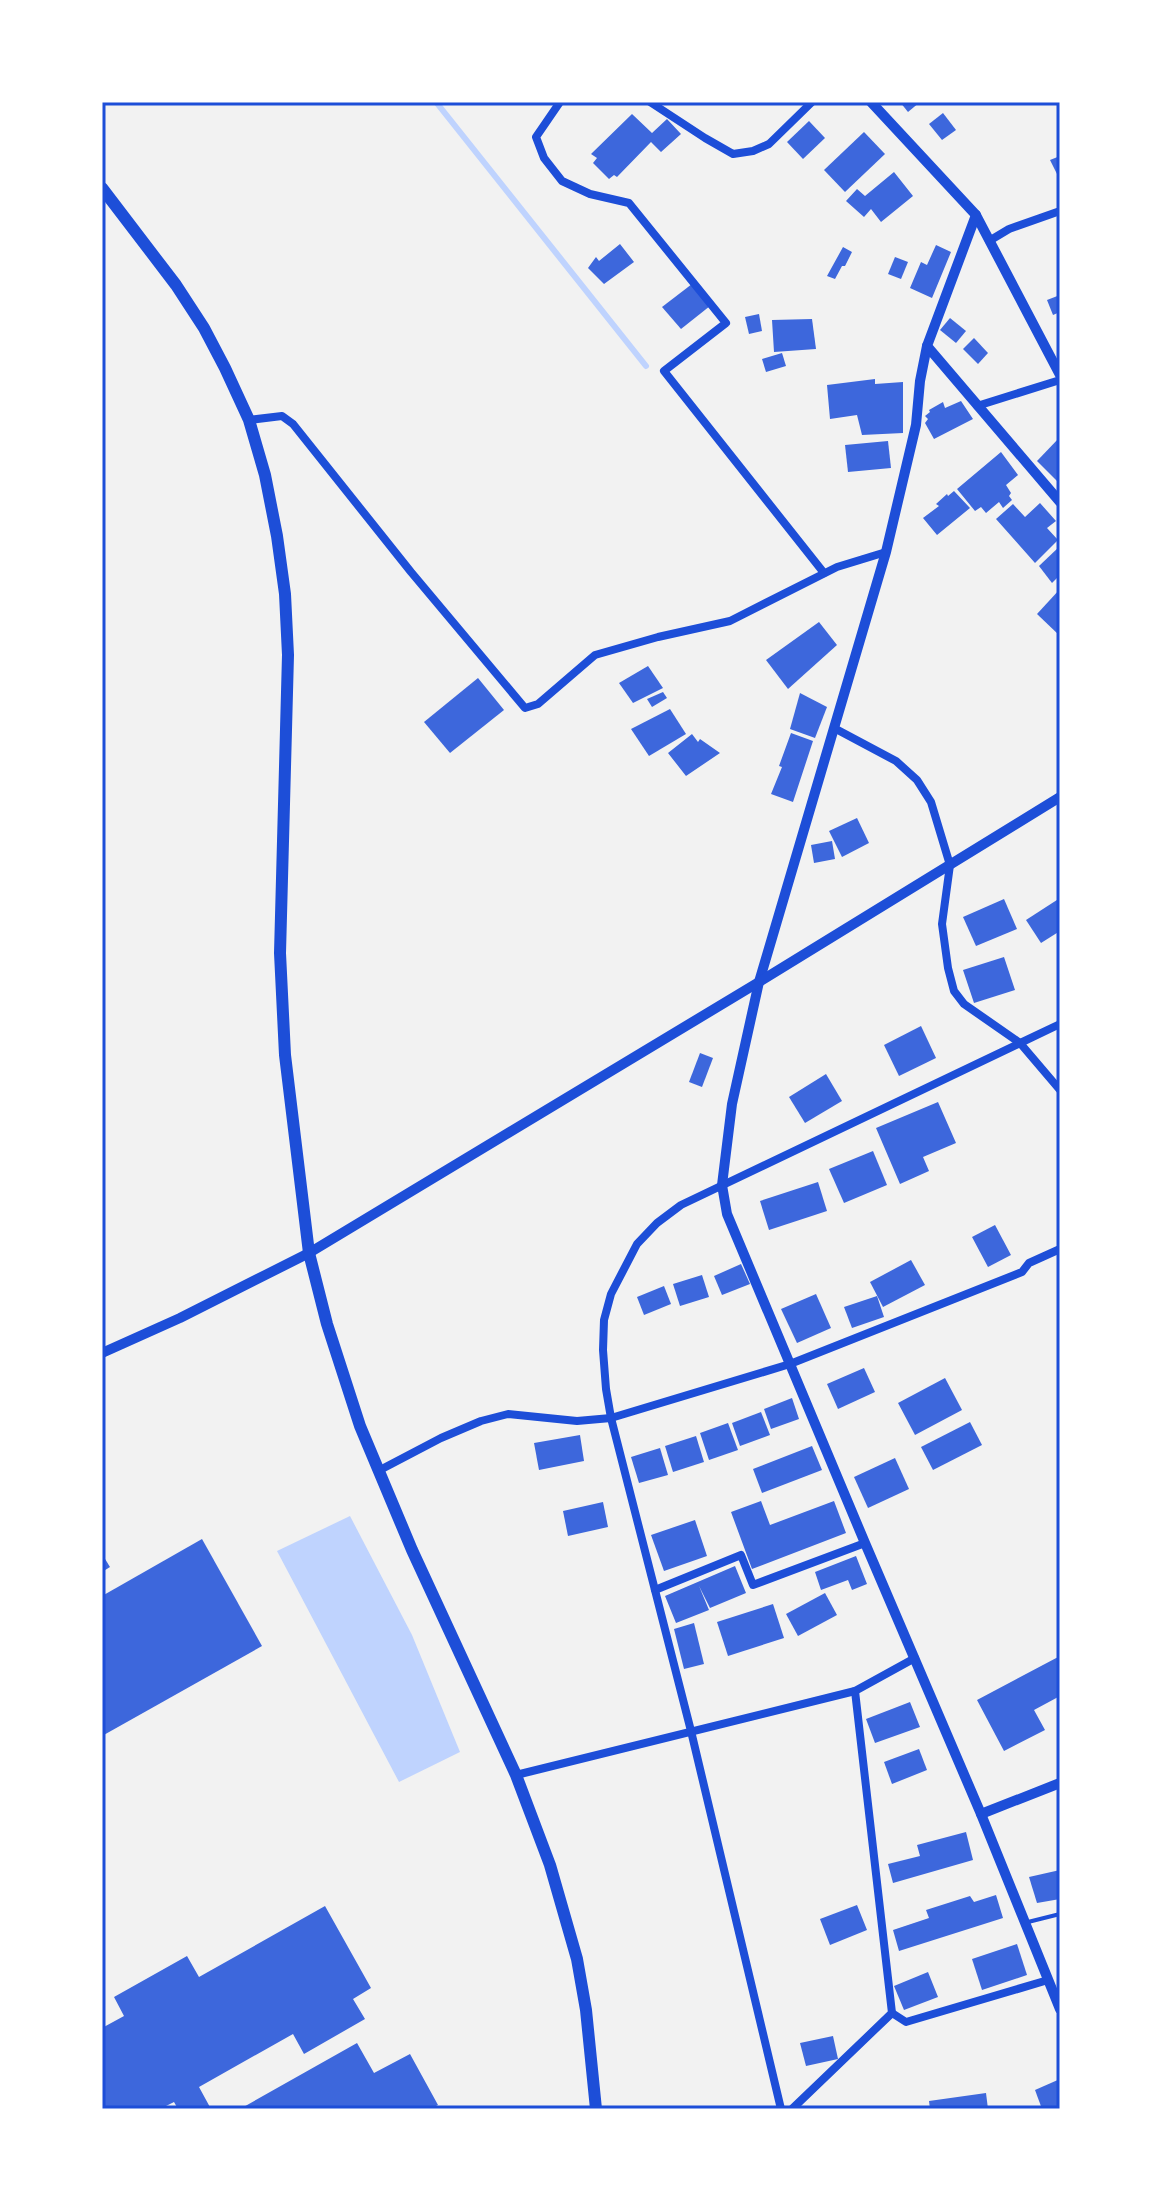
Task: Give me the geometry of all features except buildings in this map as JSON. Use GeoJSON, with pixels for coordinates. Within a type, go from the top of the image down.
{"type":"FeatureCollection","features":[{"type":"Feature","properties":{"kind":"main road"},"geometry":{"type":"LineString","coordinates":[[102,188],[176,285],[204,328],[249,420],[265,475],[285,594],[288,655],[280,953],[285,1055],[309,1253],[344,1378],[378,1471],[516,1775],[550,1865],[577,1959],[586,2010],[596,2109]]}},
{"type":"Feature","properties":{"kind":"street"},"geometry":{"type":"LineString","coordinates":[[560,102],[536,137],[544,158],[562,181],[590,194],[629,203],[726,323],[664,371],[824,573]]}},
{"type":"Feature","properties":{"kind":"street"},"geometry":{"type":"LineString","coordinates":[[650,102],[733,154],[753,151],[769,144],[812,102]]}},
{"type":"Feature","properties":{"kind":"street"},"geometry":{"type":"LineString","coordinates":[[871,102],[976,215],[1060,377],[977,406]]}},
{"type":"Feature","properties":{"kind":"street"},"geometry":{"type":"LineString","coordinates":[[989,241],[1009,229],[1060,211]]}},
{"type":"Feature","properties":{"kind":"street"},"geometry":{"type":"LineString","coordinates":[[976,215],[927,346],[916,425],[886,552],[759,982],[732,1104],[722,1185],[727,1214],[981,1814],[1060,2009]]}},
{"type":"Feature","properties":{"kind":"street"},"geometry":{"type":"LineString","coordinates":[[927,346],[1060,502]]}},
{"type":"Feature","properties":{"kind":"street"},"geometry":{"type":"LineString","coordinates":[[249,420],[282,416],[293,424],[525,708],[538,704],[595,655],[730,621],[837,567],[886,552]]}},
{"type":"Feature","properties":{"kind":"street"},"geometry":{"type":"LineString","coordinates":[[834,728],[896,761],[917,780],[931,802],[950,865],[942,924],[954,991],[964,1004],[1020,1043],[1060,1090]]}},
{"type":"Feature","properties":{"kind":"street"},"geometry":{"type":"LineString","coordinates":[[102,1353],[180,1318],[309,1253],[1060,797]]}},
{"type":"Feature","properties":{"kind":"street"},"geometry":{"type":"LineString","coordinates":[[781,2109],[691,1731],[611,1418],[603,1350],[604,1320],[611,1294],[637,1244],[657,1223],[681,1205],[1060,1024]]}},
{"type":"Feature","properties":{"kind":"street"},"geometry":{"type":"LineString","coordinates":[[378,1471],[481,1421],[508,1414],[577,1421],[611,1418],[790,1364],[1022,1272],[1029,1263],[1060,1249]]}},
{"type":"Feature","properties":{"kind":"street"},"geometry":{"type":"LineString","coordinates":[[655,1590],[741,1555],[753,1585],[865,1543]]}},
{"type":"Feature","properties":{"kind":"street"},"geometry":{"type":"LineString","coordinates":[[516,1775],[855,1691],[915,1658]]}},
{"type":"Feature","properties":{"kind":"street"},"geometry":{"type":"LineString","coordinates":[[855,1691],[892,2013]]}},
{"type":"Feature","properties":{"kind":"street"},"geometry":{"type":"LineString","coordinates":[[981,1814],[1060,1783]]}},
{"type":"Feature","properties":{"kind":"street"},"geometry":{"type":"LineString","coordinates":[[892,2013],[906,2022],[1048,1980]]}},
{"type":"Feature","properties":{"kind":"street"},"geometry":{"type":"LineString","coordinates":[[792,2109],[892,2013]]}},
{"type":"Feature","properties":{"kind":"lane"},"geometry":{"type":"LineString","coordinates":[[1025,1923],[1060,1914]]}},
{"type":"Feature","properties":{"kind":"water"},"geometry":{"type":"Polygon","coordinates":[[[350,1516],[412,1635],[460,1752],[399,1782],[277,1551],[350,1516]]]}},
{"type":"Feature","properties":{"kind":"waterway"},"geometry":{"type":"LineString","coordinates":[[436,102],[646,366]]}}]}
